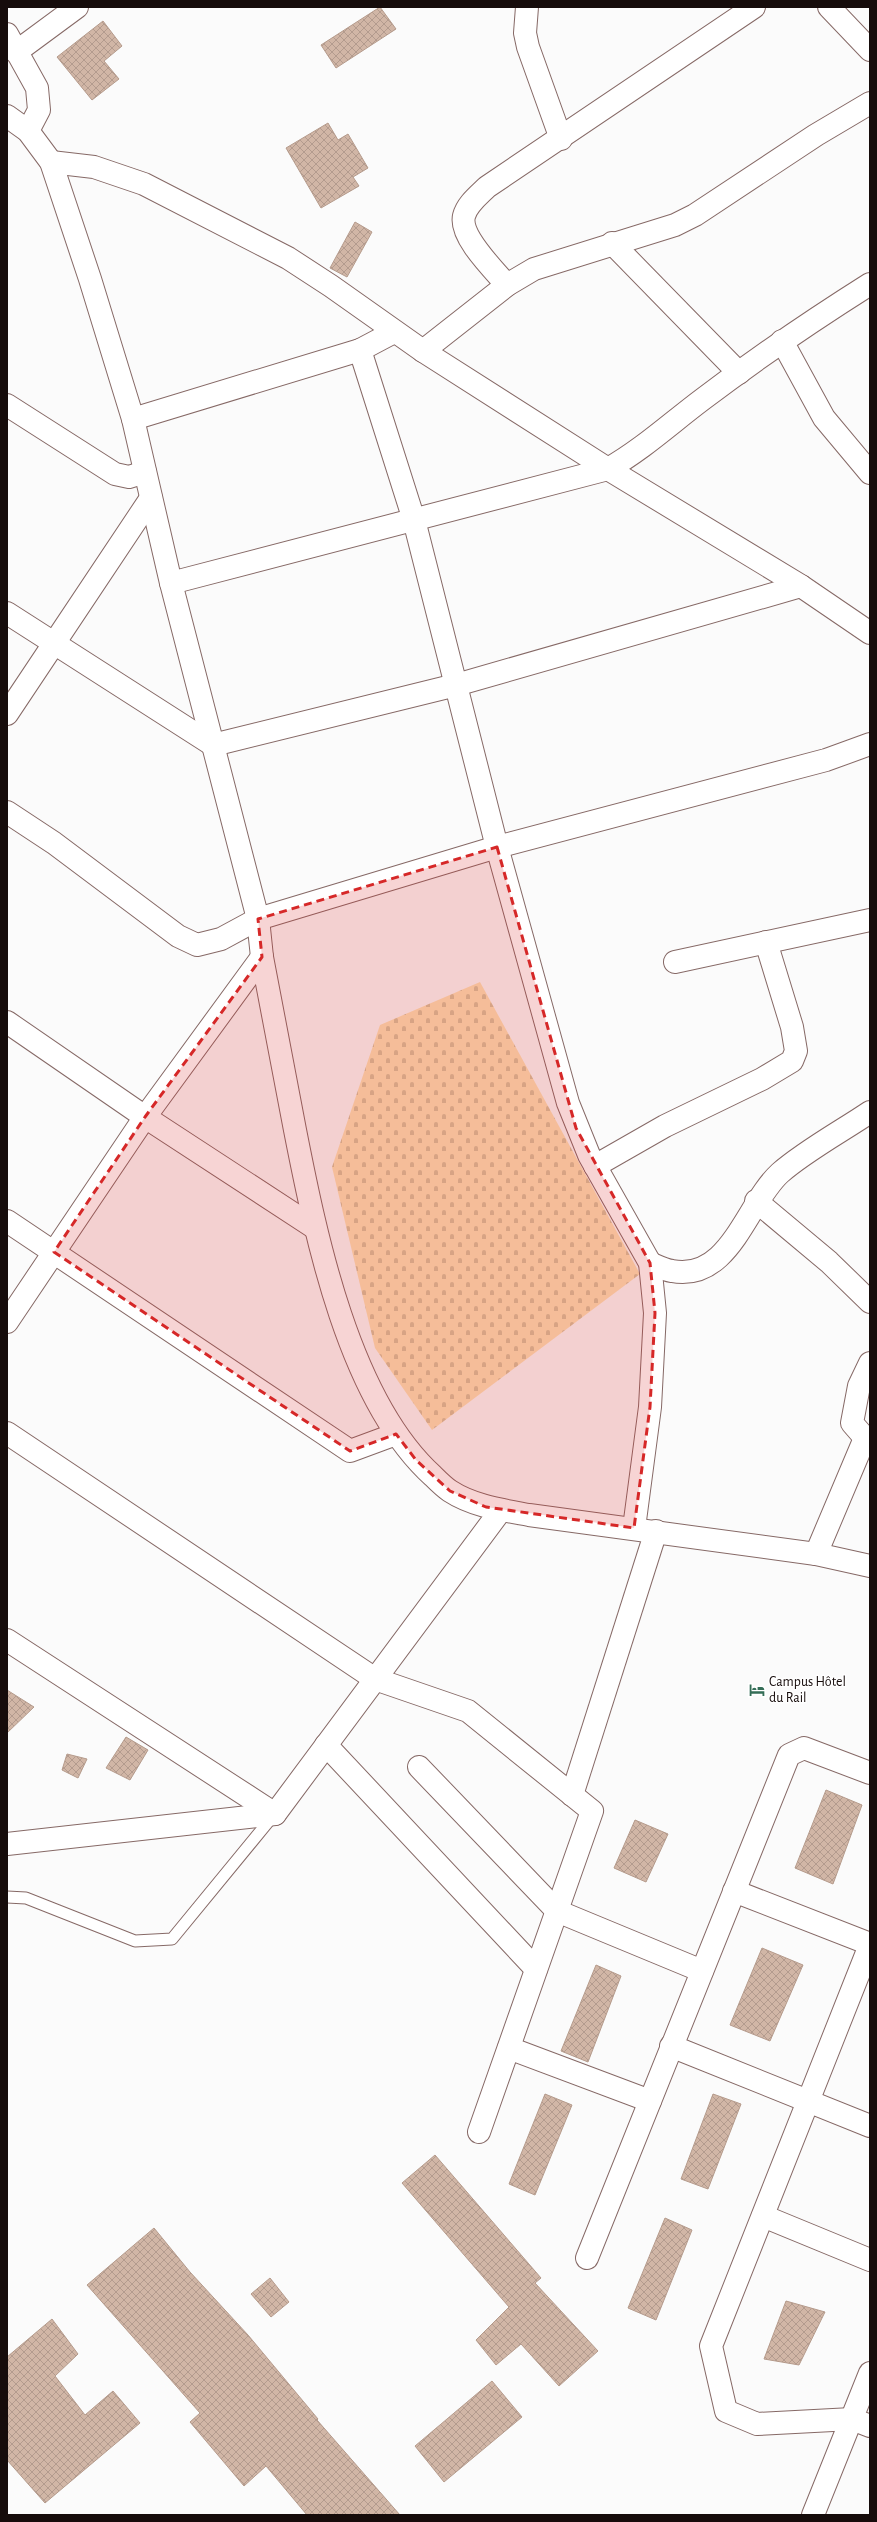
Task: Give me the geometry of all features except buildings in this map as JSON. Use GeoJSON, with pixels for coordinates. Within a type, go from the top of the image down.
{"type":"FeatureCollection","features":[{"type":"Feature","properties":{"kind":"street"},"geometry":{"type":"LineString","coordinates":[[28,131],[39,110],[37,88],[12,43],[77,7]]}},
{"type":"Feature","properties":{"kind":"street"},"geometry":{"type":"LineString","coordinates":[[527,7],[525,33],[528,47],[561,140]]}},
{"type":"Feature","properties":{"kind":"street"},"geometry":{"type":"LineString","coordinates":[[507,285],[465,232],[464,216],[472,202],[487,187],[561,140],[754,7]]}},
{"type":"Feature","properties":{"kind":"street"},"geometry":{"type":"LineString","coordinates":[[829,7],[870,50]]}},
{"type":"Feature","properties":{"kind":"street"},"geometry":{"type":"LineString","coordinates":[[423,351],[507,285],[534,269],[612,243],[675,225],[695,215],[816,135],[870,103]]}},
{"type":"Feature","properties":{"kind":"street"},"geometry":{"type":"LineString","coordinates":[[7,116],[28,131],[51,162],[70,215],[133,419],[171,583],[258,919],[262,957],[315,1228],[339,1308],[367,1382],[396,1434],[416,1460],[450,1491],[486,1507],[816,1554],[870,1566]]}},
{"type":"Feature","properties":{"kind":"street"},"geometry":{"type":"LineString","coordinates":[[51,162],[94,167],[144,184],[288,258],[331,286],[394,332],[423,351],[608,469],[801,586],[870,633]]}},
{"type":"Feature","properties":{"kind":"street"},"geometry":{"type":"LineString","coordinates":[[612,243],[739,373]]}},
{"type":"Feature","properties":{"kind":"street"},"geometry":{"type":"LineString","coordinates":[[171,583],[608,469],[637,452],[782,341],[870,284]]}},
{"type":"Feature","properties":{"kind":"street"},"geometry":{"type":"LineString","coordinates":[[133,419],[360,350],[394,332]]}},
{"type":"Feature","properties":{"kind":"street"},"geometry":{"type":"LineString","coordinates":[[782,341],[824,418],[870,473]]}},
{"type":"Feature","properties":{"kind":"street"},"geometry":{"type":"LineString","coordinates":[[360,350],[414,520],[497,847],[568,1103],[576,1128],[595,1166],[650,1263],[655,1313],[650,1407],[634,1528]]}},
{"type":"Feature","properties":{"kind":"street"},"geometry":{"type":"LineString","coordinates":[[7,405],[115,474],[129,477],[145,472]]}},
{"type":"Feature","properties":{"kind":"street"},"geometry":{"type":"LineString","coordinates":[[7,714],[52,644],[152,498]]}},
{"type":"Feature","properties":{"kind":"street"},"geometry":{"type":"LineString","coordinates":[[7,614],[213,745],[456,685],[801,586]]}},
{"type":"Feature","properties":{"kind":"street"},"geometry":{"type":"LineString","coordinates":[[7,812],[54,843],[178,936],[197,945],[221,939],[258,919],[497,847],[826,760],[870,744]]}},
{"type":"Feature","properties":{"kind":"street"},"geometry":{"type":"LineString","coordinates":[[675,962],[870,920]]}},
{"type":"Feature","properties":{"kind":"street"},"geometry":{"type":"LineString","coordinates":[[595,1166],[665,1126],[762,1079],[792,1061],[796,1051],[792,1027],[766,942]]}},
{"type":"Feature","properties":{"kind":"street"},"geometry":{"type":"LineString","coordinates":[[7,1322],[145,1117],[262,957]]}},
{"type":"Feature","properties":{"kind":"street"},"geometry":{"type":"LineString","coordinates":[[7,1022],[145,1117],[315,1228]]}},
{"type":"Feature","properties":{"kind":"street"},"geometry":{"type":"LineString","coordinates":[[650,1263],[673,1272],[693,1271],[716,1262],[728,1248],[756,1201],[781,1173],[870,1112]]}},
{"type":"Feature","properties":{"kind":"street"},"geometry":{"type":"LineString","coordinates":[[756,1201],[829,1262],[870,1302]]}},
{"type":"Feature","properties":{"kind":"street"},"geometry":{"type":"LineString","coordinates":[[7,1220],[350,1452],[396,1434]]}},
{"type":"Feature","properties":{"kind":"street"},"geometry":{"type":"LineString","coordinates":[[816,1554],[867,1439],[852,1423],[859,1386],[870,1363]]}},
{"type":"Feature","properties":{"kind":"street"},"geometry":{"type":"LineString","coordinates":[[7,1433],[375,1679],[468,1711],[592,1811],[479,2132]]}},
{"type":"Feature","properties":{"kind":"street"},"geometry":{"type":"LineString","coordinates":[[7,1844],[275,1814],[501,1510]]}},
{"type":"Feature","properties":{"kind":"street"},"geometry":{"type":"LineString","coordinates":[[572,1795],[656,1531]]}},
{"type":"Feature","properties":{"kind":"street"},"geometry":{"type":"LineString","coordinates":[[7,1640],[275,1814]]}},
{"type":"Feature","properties":{"kind":"street"},"geometry":{"type":"LineString","coordinates":[[326,1746],[536,1969]]}},
{"type":"Feature","properties":{"kind":"street"},"geometry":{"type":"LineString","coordinates":[[586,2258],[789,1755],[804,1748],[870,1774]]}},
{"type":"Feature","properties":{"kind":"street"},"geometry":{"type":"LineString","coordinates":[[419,1767],[557,1911],[702,1971]]}},
{"type":"Feature","properties":{"kind":"street"},"geometry":{"type":"LineString","coordinates":[[734,1891],[870,1944],[711,2346],[726,2411],[756,2424],[861,2423]]}},
{"type":"Feature","properties":{"kind":"street"},"geometry":{"type":"LineString","coordinates":[[672,2046],[870,2126]]}},
{"type":"Feature","properties":{"kind":"street"},"geometry":{"type":"LineString","coordinates":[[508,2048],[650,2101]]}},
{"type":"Feature","properties":{"kind":"street"},"geometry":{"type":"LineString","coordinates":[[763,2216],[870,2260]]}},
{"type":"Feature","properties":{"kind":"street"},"geometry":{"type":"LineString","coordinates":[[813,2515],[861,2423],[870,2373]]}},
{"type":"Feature","properties":{"kind":"lane"},"geometry":{"type":"LineString","coordinates":[[7,1897],[26,1898],[135,1941],[172,1939],[275,1814]]}},
{"type":"Feature","properties":{"kind":"highlighted area"},"geometry":{"type":"Polygon","coordinates":[[[497,847],[576,1128],[650,1263],[655,1313],[650,1407],[634,1528],[486,1507],[450,1491],[416,1460],[396,1434],[350,1451],[54,1252],[145,1117],[262,957],[258,919],[497,847]]]}},
{"type":"Feature","properties":{"kind":"green space"},"geometry":{"type":"Polygon","coordinates":[[[480,982],[640,1274],[432,1430],[375,1348],[332,1167],[380,1025],[480,982]]]}},
{"type":"Feature","properties":{"kind":"place","name":"Campus Hôtel du Rail"},"geometry":{"type":"Point","coordinates":[757,1690]}}]}
